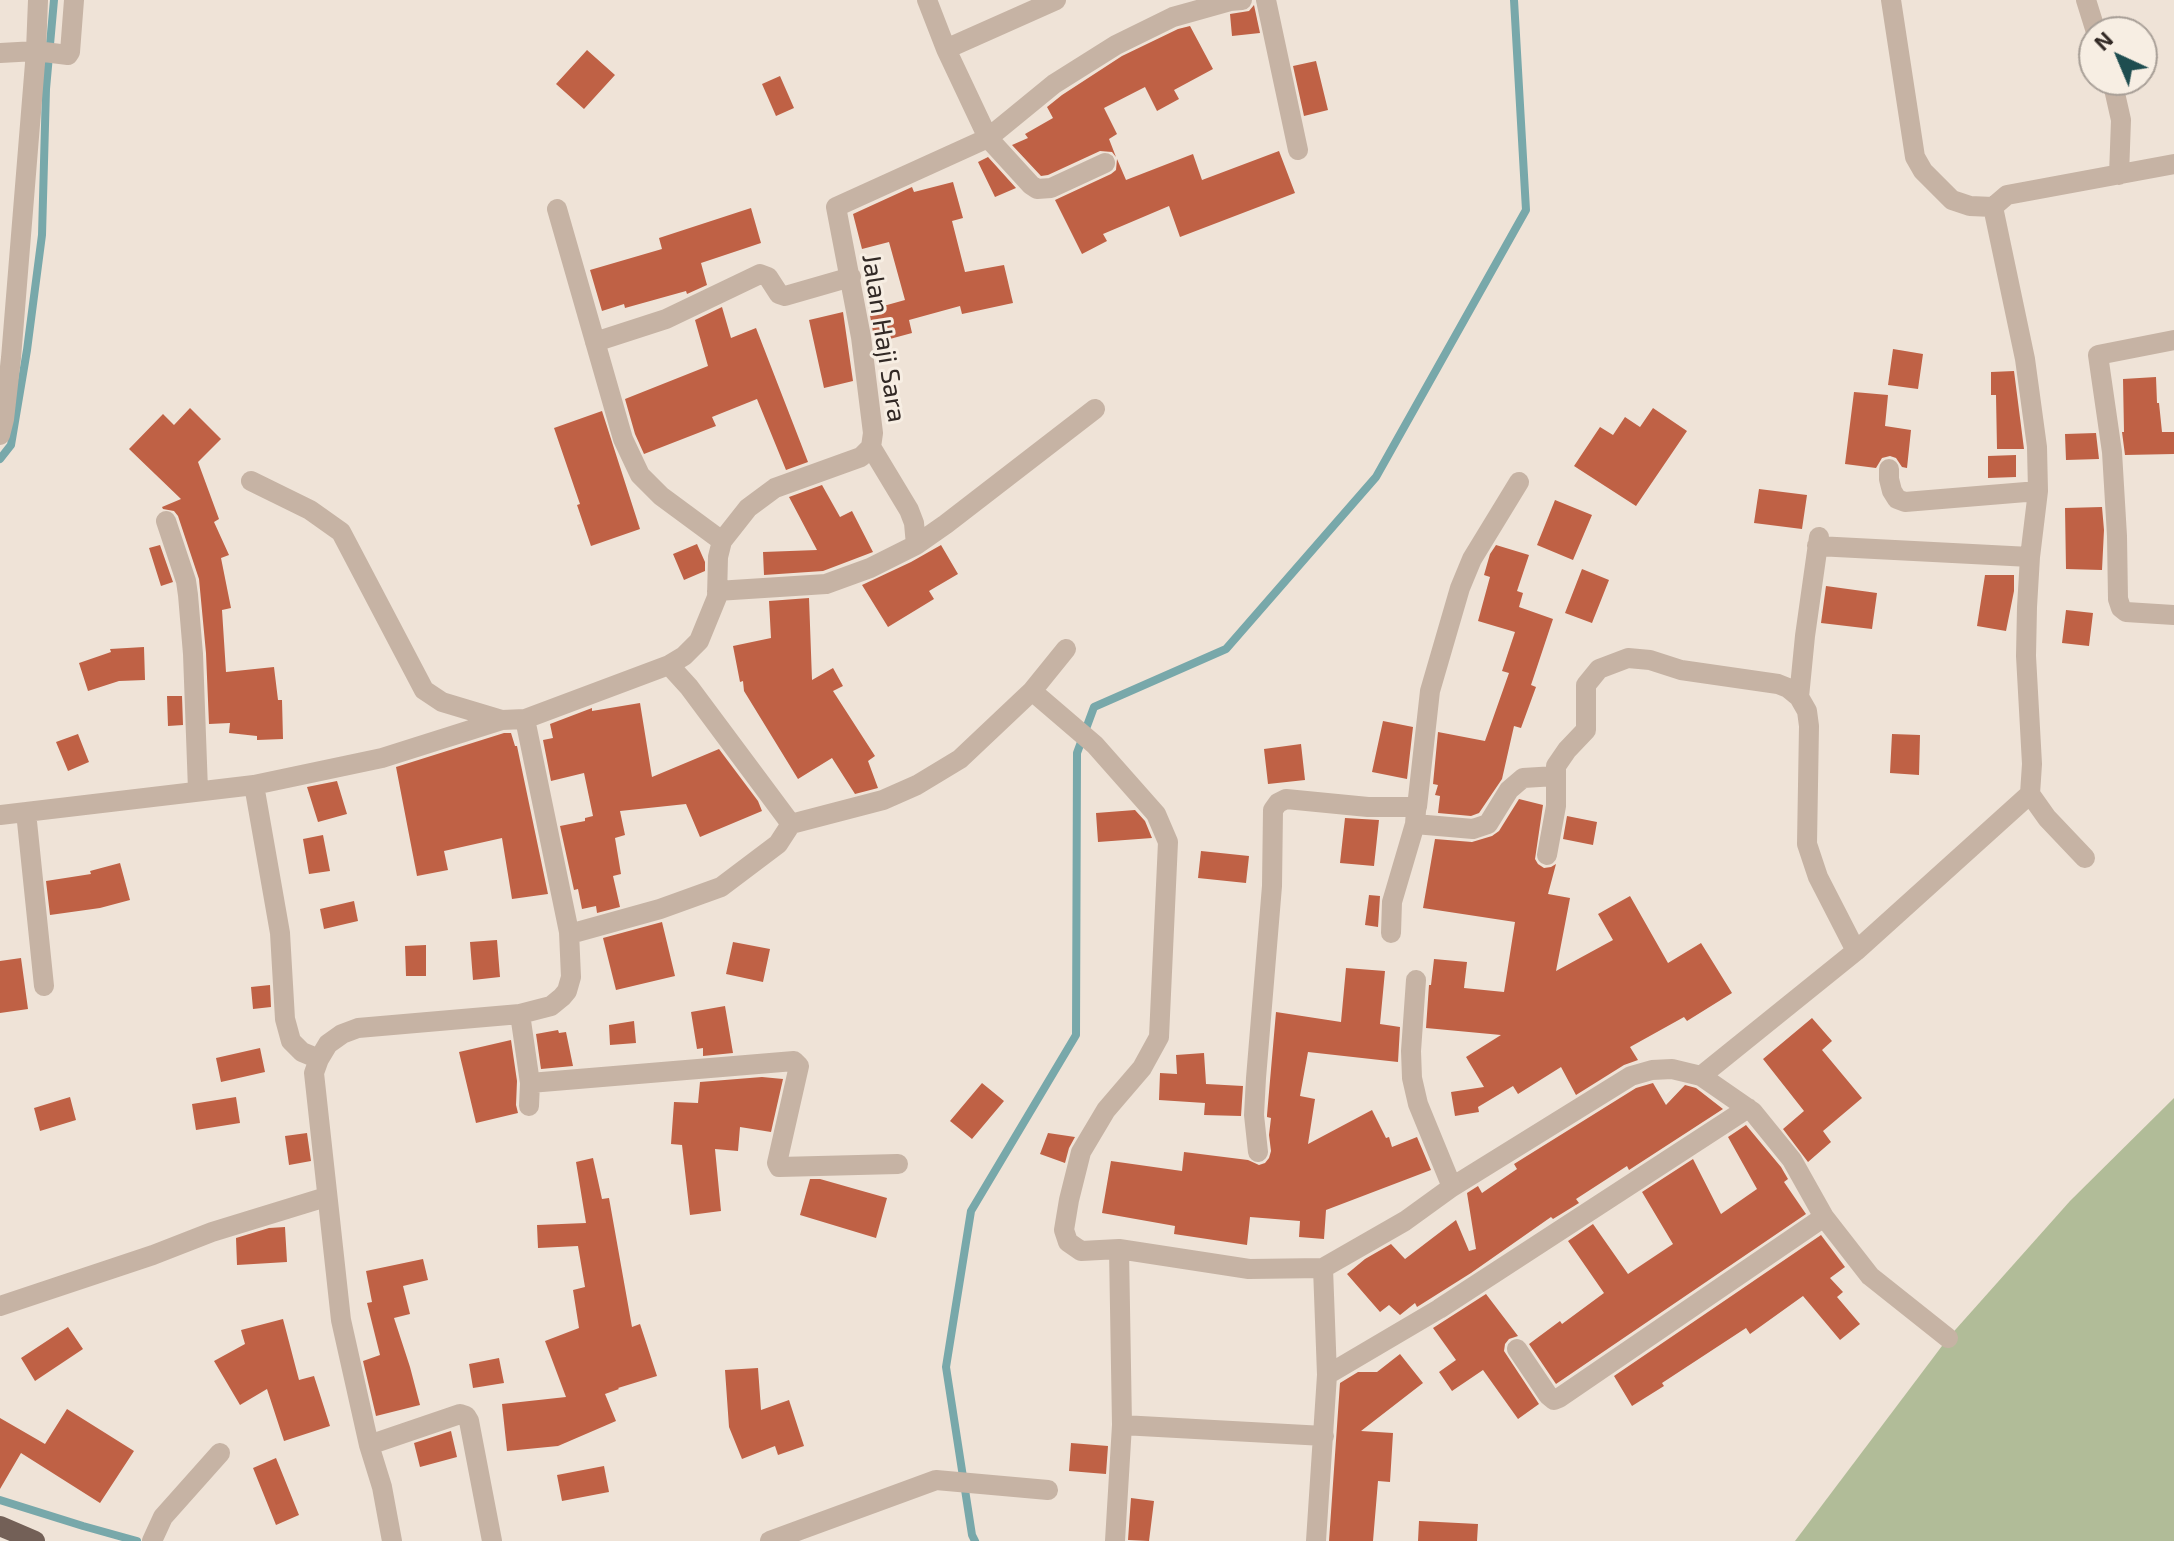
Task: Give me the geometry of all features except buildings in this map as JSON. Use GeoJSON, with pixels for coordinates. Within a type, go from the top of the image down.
{"type":"FeatureCollection","features":[{"type":"Feature","properties":{"kind":"main road"},"geometry":{"type":"LineString","coordinates":[[0,1526],[35,1541]]}},
{"type":"Feature","properties":{"kind":"street"},"geometry":{"type":"LineString","coordinates":[[0,435],[11,358],[38,52],[38,0]]}},
{"type":"Feature","properties":{"kind":"street"},"geometry":{"type":"LineString","coordinates":[[0,53],[68,55],[74,0]]}},
{"type":"Feature","properties":{"kind":"street"},"geometry":{"type":"LineString","coordinates":[[927,0],[946,49],[988,138],[1027,181],[1037,189],[1051,188],[1105,163]]}},
{"type":"Feature","properties":{"kind":"street"},"geometry":{"type":"LineString","coordinates":[[946,49],[1056,0]]}},
{"type":"Feature","properties":{"kind":"street"},"geometry":{"type":"LineString","coordinates":[[988,138],[1054,84],[1116,45],[1173,17],[1242,0]]}},
{"type":"Feature","properties":{"kind":"street"},"geometry":{"type":"LineString","coordinates":[[1266,0],[1298,150]]}},
{"type":"Feature","properties":{"kind":"street"},"geometry":{"type":"LineString","coordinates":[[1891,0],[1915,157],[1928,178],[1952,200],[1970,206],[1993,207],[2007,195],[2174,164]]}},
{"type":"Feature","properties":{"kind":"street"},"geometry":{"type":"LineString","coordinates":[[2117,96],[2121,120],[2119,175]]}},
{"type":"Feature","properties":{"kind":"street","name":"Jalan Haji Sara"},"geometry":{"type":"LineString","coordinates":[[722,541],[748,508],[775,488],[861,457],[871,447],[870,403],[851,277],[836,207],[988,138]]}},
{"type":"Feature","properties":{"kind":"street"},"geometry":{"type":"LineString","coordinates":[[1993,207],[2033,407],[2038,491],[2030,557],[2026,656],[2032,764],[2030,794],[2047,818],[2085,858]]}},
{"type":"Feature","properties":{"kind":"street"},"geometry":{"type":"LineString","coordinates":[[0,815],[254,785],[382,758],[502,720],[525,719],[669,665],[699,641],[714,607],[722,541],[661,496],[640,475],[623,439],[557,209]]}},
{"type":"Feature","properties":{"kind":"street"},"geometry":{"type":"LineString","coordinates":[[595,342],[666,319],[760,274],[768,277],[779,294],[785,296],[851,277]]}},
{"type":"Feature","properties":{"kind":"street"},"geometry":{"type":"LineString","coordinates":[[2174,340],[2098,355],[2112,452],[2118,599],[2126,612],[2174,615]]}},
{"type":"Feature","properties":{"kind":"street"},"geometry":{"type":"LineString","coordinates":[[717,591],[826,584],[870,568],[916,545],[946,524],[1095,409]]}},
{"type":"Feature","properties":{"kind":"street"},"geometry":{"type":"LineString","coordinates":[[871,447],[909,510],[916,545]]}},
{"type":"Feature","properties":{"kind":"street"},"geometry":{"type":"LineString","coordinates":[[1889,469],[1892,491],[1897,499],[1905,502],[2038,491]]}},
{"type":"Feature","properties":{"kind":"street"},"geometry":{"type":"LineString","coordinates":[[251,481],[310,510],[341,532],[424,690],[442,702],[502,720]]}},
{"type":"Feature","properties":{"kind":"street"},"geometry":{"type":"LineString","coordinates":[[1391,933],[1392,902],[1416,815],[1430,691],[1460,588],[1472,559],[1519,482]]}},
{"type":"Feature","properties":{"kind":"street"},"geometry":{"type":"LineString","coordinates":[[166,521],[188,595],[198,790]]}},
{"type":"Feature","properties":{"kind":"street"},"geometry":{"type":"LineString","coordinates":[[1799,697],[1818,542],[2030,557]]}},
{"type":"Feature","properties":{"kind":"street"},"geometry":{"type":"LineString","coordinates":[[569,932],[660,909],[721,887],[778,844],[791,824],[883,800],[917,785],[960,759],[1032,691],[1066,649]]}},
{"type":"Feature","properties":{"kind":"street"},"geometry":{"type":"LineString","coordinates":[[1547,855],[1556,806],[1556,766],[1586,730],[1586,685],[1599,669],[1628,658],[1650,660],[1681,670],[1778,684],[1799,697],[1807,711],[1807,844],[1818,877],[1856,951]]}},
{"type":"Feature","properties":{"kind":"street"},"geometry":{"type":"LineString","coordinates":[[669,665],[689,687],[791,824]]}},
{"type":"Feature","properties":{"kind":"street"},"geometry":{"type":"LineString","coordinates":[[1032,691],[1095,745],[1156,814],[1168,842],[1159,1037],[1142,1068],[1106,1110],[1081,1152],[1064,1230],[1068,1242],[1081,1251],[1119,1249],[1249,1269],[1323,1268],[1405,1221],[1452,1187],[1631,1076],[1672,1069],[1701,1076],[1748,1108],[1792,1160],[1824,1217],[1870,1276],[1948,1338]]}},
{"type":"Feature","properties":{"kind":"street"},"geometry":{"type":"LineString","coordinates":[[392,1541],[341,1320],[314,1073],[328,1044],[358,1028],[520,1014],[551,1006],[567,991],[571,977],[569,932],[525,719]]}},
{"type":"Feature","properties":{"kind":"street"},"geometry":{"type":"LineString","coordinates":[[1258,1152],[1254,1115],[1256,1078],[1272,886],[1273,810],[1278,803],[1286,799],[1368,807],[1473,829],[1488,824],[1509,790],[1523,778],[1556,776]]}},
{"type":"Feature","properties":{"kind":"street"},"geometry":{"type":"LineString","coordinates":[[254,785],[280,933],[285,1019],[291,1041],[302,1052],[319,1059]]}},
{"type":"Feature","properties":{"kind":"street"},"geometry":{"type":"LineString","coordinates":[[1701,1076],[1856,951],[2030,794]]}},
{"type":"Feature","properties":{"kind":"street"},"geometry":{"type":"LineString","coordinates":[[26,812],[44,986]]}},
{"type":"Feature","properties":{"kind":"street"},"geometry":{"type":"LineString","coordinates":[[1416,980],[1412,1078],[1418,1104],[1452,1187]]}},
{"type":"Feature","properties":{"kind":"street"},"geometry":{"type":"LineString","coordinates":[[520,1014],[530,1083],[529,1106]]}},
{"type":"Feature","properties":{"kind":"street"},"geometry":{"type":"LineString","coordinates":[[530,1083],[794,1061],[799,1066],[777,1163],[779,1167],[898,1164]]}},
{"type":"Feature","properties":{"kind":"street"},"geometry":{"type":"LineString","coordinates":[[1327,1375],[1439,1309],[1748,1108]]}},
{"type":"Feature","properties":{"kind":"street"},"geometry":{"type":"LineString","coordinates":[[0,1306],[140,1260],[212,1232],[326,1197]]}},
{"type":"Feature","properties":{"kind":"street"},"geometry":{"type":"LineString","coordinates":[[1517,1349],[1548,1395],[1554,1400],[1559,1398],[1824,1217]]}},
{"type":"Feature","properties":{"kind":"street"},"geometry":{"type":"LineString","coordinates":[[1115,1541],[1122,1425],[1119,1249]]}},
{"type":"Feature","properties":{"kind":"street"},"geometry":{"type":"LineString","coordinates":[[1316,1541],[1327,1375],[1323,1268]]}},
{"type":"Feature","properties":{"kind":"street"},"geometry":{"type":"LineString","coordinates":[[369,1445],[460,1414],[466,1416],[492,1541]]}},
{"type":"Feature","properties":{"kind":"street"},"geometry":{"type":"LineString","coordinates":[[1122,1425],[1324,1436]]}},
{"type":"Feature","properties":{"kind":"street"},"geometry":{"type":"LineString","coordinates":[[155,1533],[175,1502],[220,1453]]}},
{"type":"Feature","properties":{"kind":"street"},"geometry":{"type":"LineString","coordinates":[[770,1541],[936,1480],[1048,1490]]}},
{"type":"Feature","properties":{"kind":"green space"},"geometry":{"type":"Polygon","coordinates":[[[2174,1098],[2174,1541],[1795,1541],[1948,1338],[2070,1201],[2174,1098]]]}},
{"type":"Feature","properties":{"kind":"waterway"},"geometry":{"type":"LineString","coordinates":[[0,459],[11,445],[42,235],[46,89],[54,0]]}},
{"type":"Feature","properties":{"kind":"waterway"},"geometry":{"type":"LineString","coordinates":[[975,1541],[946,1367],[971,1211],[1076,1035],[1077,753],[1094,707],[1226,649],[1376,477],[1526,210],[1514,0]]}},
{"type":"Feature","properties":{"kind":"waterway"},"geometry":{"type":"LineString","coordinates":[[0,1500],[137,1541]]}}]}
